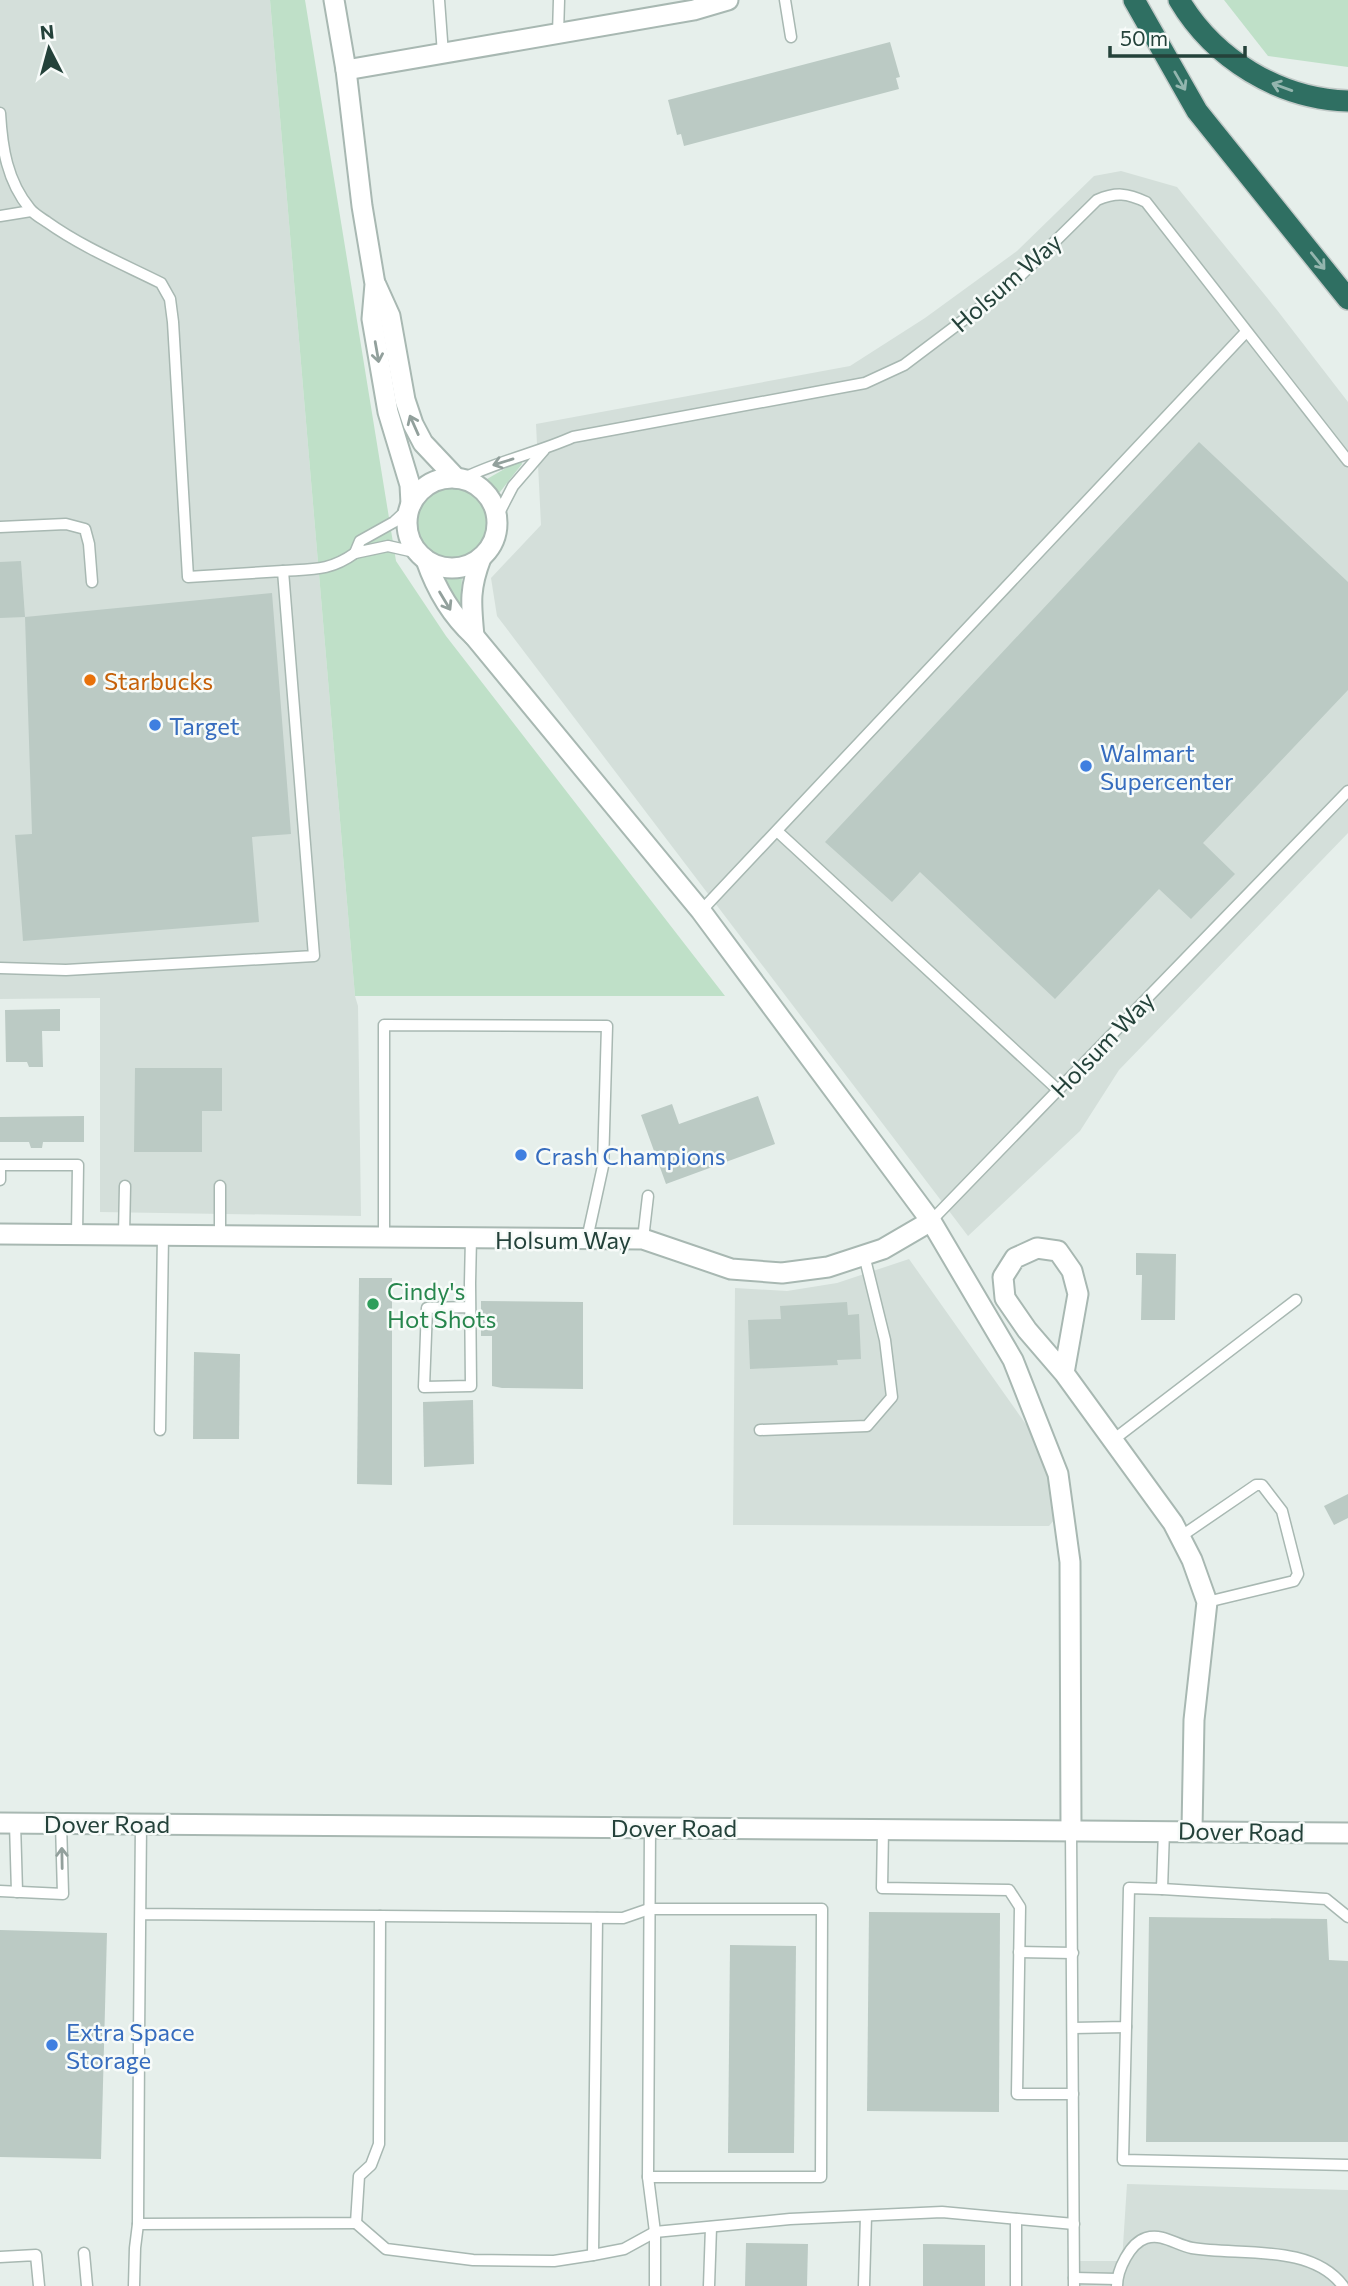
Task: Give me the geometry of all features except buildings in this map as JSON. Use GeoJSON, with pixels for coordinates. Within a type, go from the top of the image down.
{"type":"FeatureCollection","features":[{"type":"Feature","properties":{"kind":"highway"},"geometry":{"type":"LineString","coordinates":[[1134,0],[1198,111],[1348,299]]}},
{"type":"Feature","properties":{"kind":"highway"},"geometry":{"type":"LineString","coordinates":[[1179,0],[1203,34],[1225,55],[1255,74],[1274,85],[1309,96],[1348,101]]}},
{"type":"Feature","properties":{"kind":"street"},"geometry":{"type":"LineString","coordinates":[[334,0],[375,284],[372,319],[388,412],[410,485],[407,520],[412,544],[422,556],[457,620],[474,636],[701,911],[931,1222],[1013,1360],[1058,1474],[1070,1562],[1071,1830]]}},
{"type":"Feature","properties":{"kind":"street"},"geometry":{"type":"LineString","coordinates":[[346,71],[694,10],[728,0]]}},
{"type":"Feature","properties":{"kind":"street"},"geometry":{"type":"LineString","coordinates":[[375,284],[390,316],[405,400],[423,443],[459,478],[486,492],[498,517],[494,540],[481,558],[471,591],[474,636]]}},
{"type":"Feature","properties":{"kind":"street"},"geometry":{"type":"LineString","coordinates":[[410,506],[419,492],[429,484],[442,479],[459,478]]}},
{"type":"Feature","properties":{"kind":"street"},"geometry":{"type":"LineString","coordinates":[[422,556],[436,565],[459,568],[481,558]]}},
{"type":"Feature","properties":{"kind":"street","name":"Holsum Way"},"geometry":{"type":"LineString","coordinates":[[0,1234],[643,1239],[731,1269],[782,1273],[828,1267],[883,1249],[931,1222]]}},
{"type":"Feature","properties":{"kind":"street"},"geometry":{"type":"LineString","coordinates":[[1064,1373],[1078,1294],[1072,1271],[1058,1251],[1037,1248],[1015,1258],[1009,1267],[1003,1277],[1005,1298],[1027,1330],[1064,1373],[1173,1523],[1192,1560],[1207,1602],[1194,1720],[1192,1830]]}},
{"type":"Feature","properties":{"kind":"street","name":"Dover Road"},"geometry":{"type":"LineString","coordinates":[[8,1823],[1348,1833]]}},
{"type":"Feature","properties":{"kind":"lane"},"geometry":{"type":"LineString","coordinates":[[439,0],[443,54]]}},
{"type":"Feature","properties":{"kind":"lane"},"geometry":{"type":"LineString","coordinates":[[558,34],[559,0]]}},
{"type":"Feature","properties":{"kind":"lane"},"geometry":{"type":"LineString","coordinates":[[785,0],[791,37]]}},
{"type":"Feature","properties":{"kind":"lane"},"geometry":{"type":"LineString","coordinates":[[0,113],[2,146],[9,170],[32,211],[61,233],[161,283],[170,299],[188,577],[325,569],[355,553],[388,546],[422,556]]}},
{"type":"Feature","properties":{"kind":"lane","name":"Holsum Way"},"geometry":{"type":"LineString","coordinates":[[459,478],[573,438],[865,383],[904,365],[1002,291],[1097,200],[1113,194],[1130,194],[1146,202],[1348,461]]}},
{"type":"Feature","properties":{"kind":"lane"},"geometry":{"type":"LineString","coordinates":[[0,216],[32,211]]}},
{"type":"Feature","properties":{"kind":"lane"},"geometry":{"type":"LineString","coordinates":[[701,911],[1246,332]]}},
{"type":"Feature","properties":{"kind":"lane"},"geometry":{"type":"LineString","coordinates":[[498,517],[513,486],[545,450]]}},
{"type":"Feature","properties":{"kind":"lane"},"geometry":{"type":"LineString","coordinates":[[355,553],[360,541],[394,523],[410,506]]}},
{"type":"Feature","properties":{"kind":"lane"},"geometry":{"type":"LineString","coordinates":[[0,527],[66,524],[85,529],[92,582]]}},
{"type":"Feature","properties":{"kind":"lane"},"geometry":{"type":"LineString","coordinates":[[0,968],[66,970],[314,956],[283,571]]}},
{"type":"Feature","properties":{"kind":"lane","name":"Holsum Way"},"geometry":{"type":"LineString","coordinates":[[931,1222],[1348,791]]}},
{"type":"Feature","properties":{"kind":"lane"},"geometry":{"type":"LineString","coordinates":[[777,831],[1058,1089]]}},
{"type":"Feature","properties":{"kind":"lane"},"geometry":{"type":"LineString","coordinates":[[384,1237],[384,1025],[607,1026],[603,1167],[587,1239]]}},
{"type":"Feature","properties":{"kind":"lane"},"geometry":{"type":"LineString","coordinates":[[0,1180],[0,1164],[78,1165],[77,1234]]}},
{"type":"Feature","properties":{"kind":"lane"},"geometry":{"type":"LineString","coordinates":[[124,1235],[125,1186]]}},
{"type":"Feature","properties":{"kind":"lane"},"geometry":{"type":"LineString","coordinates":[[220,1186],[220,1236]]}},
{"type":"Feature","properties":{"kind":"lane"},"geometry":{"type":"LineString","coordinates":[[643,1239],[649,1196]]}},
{"type":"Feature","properties":{"kind":"lane"},"geometry":{"type":"LineString","coordinates":[[160,1430],[163,1234]]}},
{"type":"Feature","properties":{"kind":"lane"},"geometry":{"type":"LineString","coordinates":[[470,1307],[427,1308],[424,1387],[471,1386],[471,1238]]}},
{"type":"Feature","properties":{"kind":"lane"},"geometry":{"type":"LineString","coordinates":[[760,1430],[867,1426],[892,1397],[885,1340],[864,1255]]}},
{"type":"Feature","properties":{"kind":"lane"},"geometry":{"type":"LineString","coordinates":[[1113,1440],[1296,1300]]}},
{"type":"Feature","properties":{"kind":"lane"},"geometry":{"type":"LineString","coordinates":[[1180,1537],[1256,1485],[1262,1485],[1282,1511],[1298,1574],[1294,1581],[1207,1602]]}},
{"type":"Feature","properties":{"kind":"lane"},"geometry":{"type":"LineString","coordinates":[[8,1823],[17,1892]]}},
{"type":"Feature","properties":{"kind":"lane"},"geometry":{"type":"LineString","coordinates":[[0,1891],[63,1894],[61,1823]]}},
{"type":"Feature","properties":{"kind":"lane"},"geometry":{"type":"LineString","coordinates":[[134,2286],[138,2224],[141,1824]]}},
{"type":"Feature","properties":{"kind":"lane"},"geometry":{"type":"LineString","coordinates":[[650,1827],[648,2177],[655,2232],[655,2286]]}},
{"type":"Feature","properties":{"kind":"lane"},"geometry":{"type":"LineString","coordinates":[[883,1828],[882,1888],[1009,1891],[1020,1908],[1017,2094],[1073,2094]]}},
{"type":"Feature","properties":{"kind":"lane"},"geometry":{"type":"LineString","coordinates":[[1071,1830],[1074,2282],[1117,2283],[1132,2247],[1142,2239],[1151,2237],[1165,2238],[1190,2248],[1296,2256],[1339,2280],[1343,2286]]}},
{"type":"Feature","properties":{"kind":"lane"},"geometry":{"type":"LineString","coordinates":[[1162,1889],[1164,1830]]}},
{"type":"Feature","properties":{"kind":"lane"},"geometry":{"type":"LineString","coordinates":[[1348,1917],[1326,1899],[1129,1888],[1124,2160],[1348,2165]]}},
{"type":"Feature","properties":{"kind":"lane"},"geometry":{"type":"LineString","coordinates":[[141,1914],[624,1918],[649,1909],[822,1909],[821,2177],[648,2177]]}},
{"type":"Feature","properties":{"kind":"lane"},"geometry":{"type":"LineString","coordinates":[[356,2223],[359,2176],[371,2165],[379,2144],[380,1916]]}},
{"type":"Feature","properties":{"kind":"lane"},"geometry":{"type":"LineString","coordinates":[[593,2256],[597,1918]]}},
{"type":"Feature","properties":{"kind":"lane"},"geometry":{"type":"LineString","coordinates":[[1019,1952],[1073,1953]]}},
{"type":"Feature","properties":{"kind":"lane"},"geometry":{"type":"LineString","coordinates":[[1073,2028],[1126,2027]]}},
{"type":"Feature","properties":{"kind":"lane"},"geometry":{"type":"LineString","coordinates":[[138,2224],[356,2223],[386,2249],[473,2260],[554,2261],[624,2249],[655,2232],[790,2219],[942,2213],[1074,2224]]}},
{"type":"Feature","properties":{"kind":"lane"},"geometry":{"type":"LineString","coordinates":[[864,2286],[866,2216]]}},
{"type":"Feature","properties":{"kind":"lane"},"geometry":{"type":"LineString","coordinates":[[1016,2286],[1017,2219]]}},
{"type":"Feature","properties":{"kind":"lane"},"geometry":{"type":"LineString","coordinates":[[709,2286],[711,2227]]}},
{"type":"Feature","properties":{"kind":"lane"},"geometry":{"type":"LineString","coordinates":[[85,2253],[87,2286]]}},
{"type":"Feature","properties":{"kind":"lane"},"geometry":{"type":"LineString","coordinates":[[0,2257],[36,2255],[38,2286]]}},
{"type":"Feature","properties":{"kind":"shaded area"},"geometry":{"type":"Polygon","coordinates":[[[0,0],[270,0],[355,996],[358,1006],[361,1216],[100,1212],[100,998],[0,999],[0,0]]]}},
{"type":"Feature","properties":{"kind":"shaded area"},"geometry":{"type":"Polygon","coordinates":[[[1121,171],[1177,187],[1348,402],[1348,833],[1119,1070],[1080,1131],[968,1236],[497,616],[491,578],[541,525],[536,424],[850,366],[925,318],[1017,251],[1094,176],[1121,171]]]}},
{"type":"Feature","properties":{"kind":"shaded area"},"geometry":{"type":"Polygon","coordinates":[[[909,1259],[1059,1471],[1066,1506],[1049,1526],[733,1525],[735,1288],[787,1291],[837,1283],[909,1259]]]}},
{"type":"Feature","properties":{"kind":"shaded area"},"geometry":{"type":"Polygon","coordinates":[[[1127,2184],[1348,2190],[1348,2286],[1072,2286],[1073,2261],[1122,2261],[1127,2184]]]}},
{"type":"Feature","properties":{"kind":"green space"},"geometry":{"type":"Polygon","coordinates":[[[270,0],[305,0],[396,561],[446,636],[725,996],[355,996],[270,0]]]}},
{"type":"Feature","properties":{"kind":"green space"},"geometry":{"type":"Polygon","coordinates":[[[1224,0],[1348,0],[1348,67],[1268,56],[1224,0]]]}},
{"type":"Feature","properties":{"kind":"green space"},"geometry":{"type":"Polygon","coordinates":[[[518,461],[522,464],[497,493],[487,483],[487,479],[518,461]]]}},
{"type":"Feature","properties":{"kind":"green space"},"geometry":{"type":"Polygon","coordinates":[[[445,488],[459,488],[472,494],[481,503],[487,530],[477,548],[459,558],[445,558],[432,552],[423,543],[417,530],[417,516],[423,503],[432,494],[445,488]]]}},
{"type":"Feature","properties":{"kind":"green space"},"geometry":{"type":"Polygon","coordinates":[[[462,575],[461,605],[459,605],[444,578],[462,575]]]}},
{"type":"Feature","properties":{"kind":"place","name":"Starbucks"},"geometry":{"type":"Point","coordinates":[90,680]}},
{"type":"Feature","properties":{"kind":"place","name":"Target"},"geometry":{"type":"Point","coordinates":[155,725]}},
{"type":"Feature","properties":{"kind":"place","name":"Walmart Supercenter"},"geometry":{"type":"Point","coordinates":[1086,766]}},
{"type":"Feature","properties":{"kind":"place","name":"Crash Champions"},"geometry":{"type":"Point","coordinates":[521,1155]}},
{"type":"Feature","properties":{"kind":"place","name":"Cindy's Hot Shots"},"geometry":{"type":"Point","coordinates":[373,1304]}},
{"type":"Feature","properties":{"kind":"place","name":"Extra Space Storage"},"geometry":{"type":"Point","coordinates":[52,2045]}}]}
